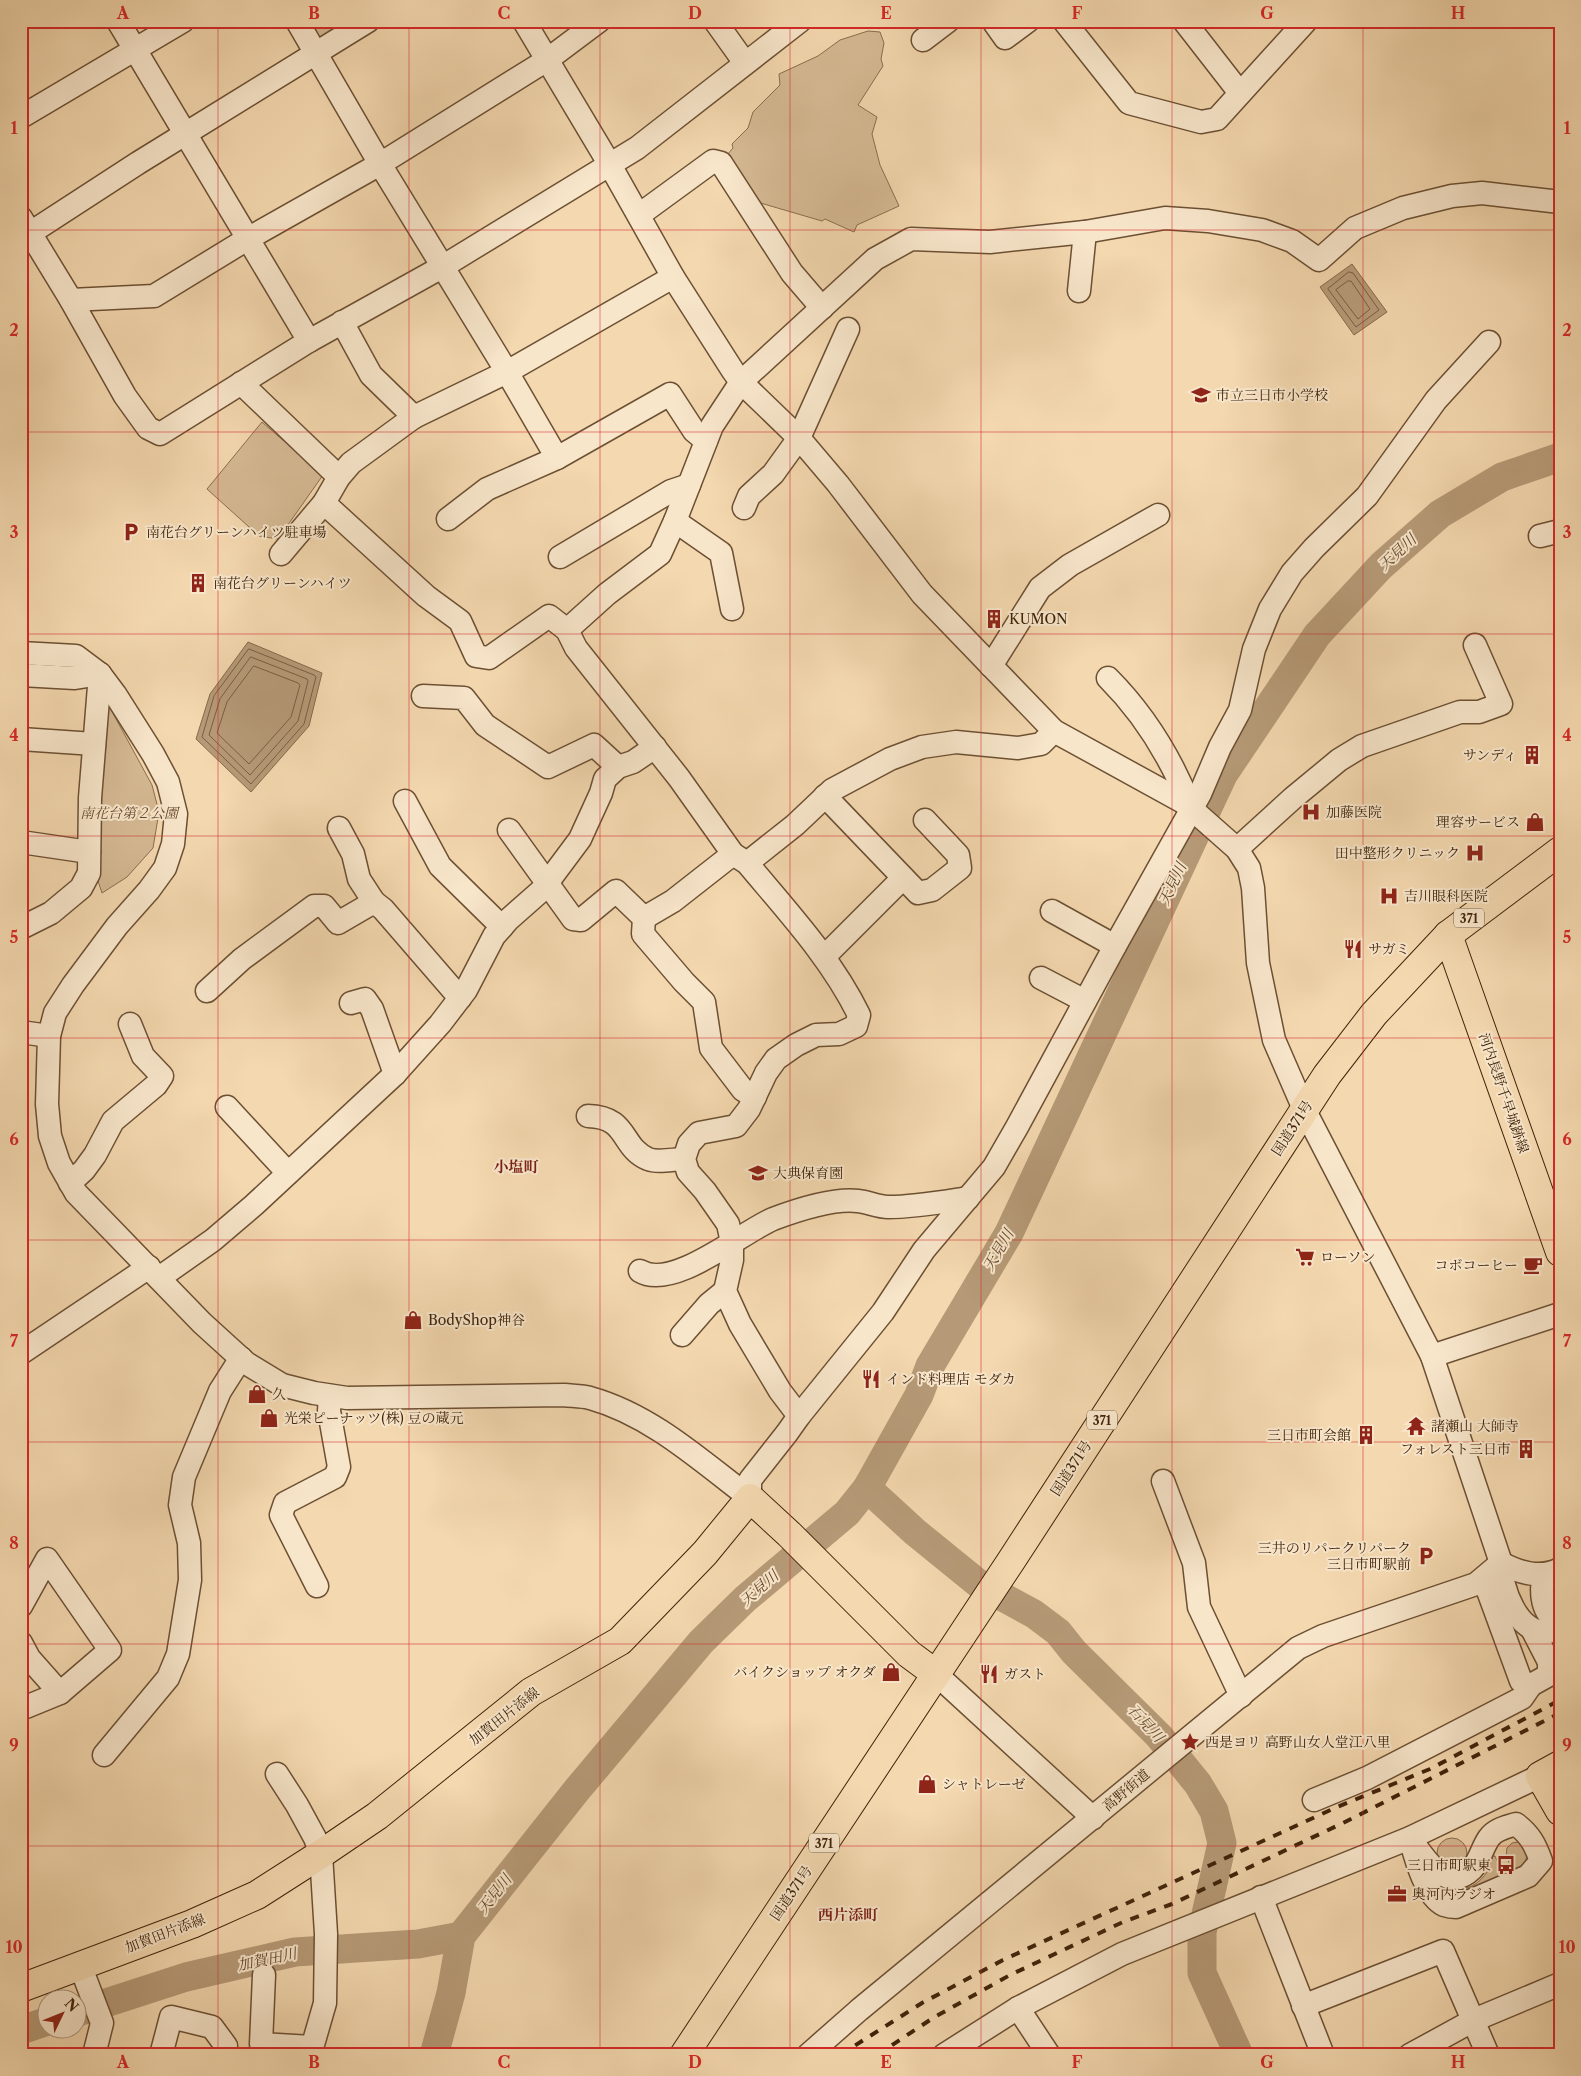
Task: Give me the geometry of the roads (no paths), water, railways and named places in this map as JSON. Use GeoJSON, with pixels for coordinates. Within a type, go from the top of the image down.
{"type":"FeatureCollection","features":[{"type":"Feature","properties":{"kind":"main road","name":"国道371号"},"geometry":{"type":"LineString","coordinates":[[684,2055],[1011,1561],[1326,1075],[1374,1014],[1448,935],[1560,851]]}},
{"type":"Feature","properties":{"kind":"main road","name":"河内長野千早城跡線"},"geometry":{"type":"LineString","coordinates":[[1448,935],[1560,1252]]}},
{"type":"Feature","properties":{"kind":"main road"},"geometry":{"type":"LineString","coordinates":[[750,1498],[789,1534],[909,1654],[936,1674]]}},
{"type":"Feature","properties":{"kind":"main road","name":"加賀田片添線"},"geometry":{"type":"LineString","coordinates":[[21,1988],[83,1972],[257,1895],[321,1854],[377,1816],[531,1692],[620,1641],[705,1553],[750,1498]]}},
{"type":"Feature","properties":{"kind":"main road"},"geometry":{"type":"LineString","coordinates":[[1550,1770],[1560,1811]]}},
{"type":"Feature","properties":{"kind":"street"},"geometry":{"type":"LineString","coordinates":[[118,21],[309,341]]}},
{"type":"Feature","properties":{"kind":"street"},"geometry":{"type":"LineString","coordinates":[[21,117],[183,21]]}},
{"type":"Feature","properties":{"kind":"street"},"geometry":{"type":"LineString","coordinates":[[297,21],[380,164],[507,372],[557,458]]}},
{"type":"Feature","properties":{"kind":"street"},"geometry":{"type":"LineString","coordinates":[[368,21],[186,134],[24,230],[71,300],[125,396],[148,428],[160,434],[309,341],[442,267],[610,165],[636,148],[800,21]]}},
{"type":"Feature","properties":{"kind":"street"},"geometry":{"type":"LineString","coordinates":[[524,21],[610,165],[673,276],[741,382],[799,438],[838,484],[922,594],[1054,731],[1193,810],[1231,844],[1249,868],[1253,888],[1258,963],[1274,1040],[1304,1109],[1432,1356],[1501,1563],[1501,1577],[1509,1600],[1518,1617],[1532,1629],[1549,1662],[1549,1675],[1531,1686],[1522,1698],[1367,1778],[1314,1800]]}},
{"type":"Feature","properties":{"kind":"street"},"geometry":{"type":"LineString","coordinates":[[71,300],[154,296],[249,238],[380,164],[547,60],[599,21]]}},
{"type":"Feature","properties":{"kind":"street"},"geometry":{"type":"LineString","coordinates":[[715,21],[745,63]]}},
{"type":"Feature","properties":{"kind":"street"},"geometry":{"type":"LineString","coordinates":[[923,40],[948,21]]}},
{"type":"Feature","properties":{"kind":"street"},"geometry":{"type":"LineString","coordinates":[[993,21],[1005,38],[1028,21]]}},
{"type":"Feature","properties":{"kind":"street"},"geometry":{"type":"LineString","coordinates":[[1064,21],[1129,103],[1201,122],[1217,119],[1304,22]]}},
{"type":"Feature","properties":{"kind":"street"},"geometry":{"type":"LineString","coordinates":[[1184,21],[1240,94]]}},
{"type":"Feature","properties":{"kind":"street"},"geometry":{"type":"LineString","coordinates":[[638,215],[712,161],[721,163],[792,273],[822,308]]}},
{"type":"Feature","properties":{"kind":"street"},"geometry":{"type":"LineString","coordinates":[[567,630],[607,594],[660,554],[712,426],[741,382],[875,259],[911,239],[990,242],[1085,232],[1165,218],[1208,221],[1262,230],[1292,241],[1319,260],[1355,228],[1403,208],[1452,196],[1482,194],[1560,202]]}},
{"type":"Feature","properties":{"kind":"street"},"geometry":{"type":"LineString","coordinates":[[1079,291],[1085,232]]}},
{"type":"Feature","properties":{"kind":"street"},"geometry":{"type":"LineString","coordinates":[[281,554],[324,503],[339,477],[351,463],[414,417],[507,372],[673,276]]}},
{"type":"Feature","properties":{"kind":"street"},"geometry":{"type":"LineString","coordinates":[[342,322],[370,375],[414,417]]}},
{"type":"Feature","properties":{"kind":"street"},"geometry":{"type":"LineString","coordinates":[[744,508],[749,496],[773,474],[799,438],[848,329]]}},
{"type":"Feature","properties":{"kind":"street"},"geometry":{"type":"LineString","coordinates":[[750,1498],[750,1480],[883,1312],[924,1250],[994,1167],[1018,1127],[1115,946],[1193,810],[1220,747],[1240,710],[1254,649],[1270,609],[1292,573],[1314,548],[1367,496],[1436,400],[1489,342]]}},
{"type":"Feature","properties":{"kind":"street"},"geometry":{"type":"LineString","coordinates":[[241,383],[339,477]]}},
{"type":"Feature","properties":{"kind":"street"},"geometry":{"type":"LineString","coordinates":[[448,519],[487,489],[557,458],[670,394],[694,431],[706,441]]}},
{"type":"Feature","properties":{"kind":"street"},"geometry":{"type":"LineString","coordinates":[[560,557],[671,491],[689,485]]}},
{"type":"Feature","properties":{"kind":"street"},"geometry":{"type":"LineString","coordinates":[[324,503],[426,596],[460,622],[476,656],[489,658],[515,642],[549,616],[567,630],[576,648],[598,678],[655,747],[740,858],[824,957],[859,1014],[856,1026],[839,1034],[816,1035],[796,1045],[776,1059],[749,1109],[736,1126],[699,1133],[689,1144],[684,1159],[688,1172],[705,1191],[728,1224],[732,1242],[732,1260],[725,1291],[740,1324],[780,1392],[799,1416]]}},
{"type":"Feature","properties":{"kind":"street"},"geometry":{"type":"LineString","coordinates":[[991,666],[1040,588],[1070,565],[1158,515]]}},
{"type":"Feature","properties":{"kind":"street"},"geometry":{"type":"LineString","coordinates":[[675,521],[721,553],[732,609]]}},
{"type":"Feature","properties":{"kind":"street"},"geometry":{"type":"LineString","coordinates":[[1231,844],[1294,798],[1338,760],[1362,746],[1460,712],[1479,712],[1501,704],[1475,645]]}},
{"type":"Feature","properties":{"kind":"street"},"geometry":{"type":"LineString","coordinates":[[21,653],[76,656],[100,674],[153,754],[168,782],[176,814],[173,844],[165,868],[149,890],[117,926],[55,1013],[49,1036],[48,1104],[50,1136],[59,1163],[76,1193],[202,1323],[240,1358],[282,1385],[347,1398],[564,1395],[588,1397],[644,1420],[750,1498]]}},
{"type":"Feature","properties":{"kind":"street"},"geometry":{"type":"LineString","coordinates":[[21,674],[76,678],[100,674]]}},
{"type":"Feature","properties":{"kind":"street"},"geometry":{"type":"LineString","coordinates":[[21,928],[50,913],[81,888],[89,873],[90,798],[100,674]]}},
{"type":"Feature","properties":{"kind":"street"},"geometry":{"type":"LineString","coordinates":[[1108,678],[1126,696],[1158,742],[1179,778],[1193,810]]}},
{"type":"Feature","properties":{"kind":"street"},"geometry":{"type":"LineString","coordinates":[[422,696],[464,698],[485,726],[548,767],[594,745],[618,767]]}},
{"type":"Feature","properties":{"kind":"street"},"geometry":{"type":"LineString","coordinates":[[644,918],[795,825],[832,790],[890,759],[922,747],[956,742],[1018,748],[1041,744],[1054,731]]}},
{"type":"Feature","properties":{"kind":"street"},"geometry":{"type":"LineString","coordinates":[[21,739],[94,744]]}},
{"type":"Feature","properties":{"kind":"street"},"geometry":{"type":"LineString","coordinates":[[21,1353],[154,1272],[213,1240],[254,1205],[395,1074],[440,1024],[466,990],[494,936],[547,883],[580,839],[601,793],[605,779],[618,767],[632,762],[655,747]]}},
{"type":"Feature","properties":{"kind":"street"},"geometry":{"type":"LineString","coordinates":[[825,796],[918,893],[932,890],[960,868],[958,855],[925,820]]}},
{"type":"Feature","properties":{"kind":"street"},"geometry":{"type":"LineString","coordinates":[[405,801],[440,866],[502,927]]}},
{"type":"Feature","properties":{"kind":"street"},"geometry":{"type":"LineString","coordinates":[[339,828],[353,854],[359,878],[374,902],[383,909],[460,998]]}},
{"type":"Feature","properties":{"kind":"street"},"geometry":{"type":"LineString","coordinates":[[509,830],[573,919],[581,920],[616,891],[644,918],[643,934],[684,982],[704,1002],[711,1048],[743,1090],[755,1097]]}},
{"type":"Feature","properties":{"kind":"street"},"geometry":{"type":"LineString","coordinates":[[21,842],[89,852]]}},
{"type":"Feature","properties":{"kind":"street"},"geometry":{"type":"LineString","coordinates":[[824,957],[903,878]]}},
{"type":"Feature","properties":{"kind":"street"},"geometry":{"type":"LineString","coordinates":[[207,991],[242,960],[314,906],[324,906],[338,922],[374,902]]}},
{"type":"Feature","properties":{"kind":"street"},"geometry":{"type":"LineString","coordinates":[[1052,911],[1115,946]]}},
{"type":"Feature","properties":{"kind":"street"},"geometry":{"type":"LineString","coordinates":[[1041,978],[1085,1001]]}},
{"type":"Feature","properties":{"kind":"street"},"geometry":{"type":"LineString","coordinates":[[351,1003],[365,1000],[372,1009],[395,1074]]}},
{"type":"Feature","properties":{"kind":"street"},"geometry":{"type":"LineString","coordinates":[[70,1183],[84,1170],[95,1155],[113,1121],[156,1085],[162,1076],[143,1056],[130,1024]]}},
{"type":"Feature","properties":{"kind":"street"},"geometry":{"type":"LineString","coordinates":[[21,1032],[49,1036]]}},
{"type":"Feature","properties":{"kind":"street"},"geometry":{"type":"LineString","coordinates":[[227,1107],[288,1173]]}},
{"type":"Feature","properties":{"kind":"street"},"geometry":{"type":"LineString","coordinates":[[588,1116],[597,1116],[617,1124],[636,1151],[650,1160],[684,1159]]}},
{"type":"Feature","properties":{"kind":"street"},"geometry":{"type":"LineString","coordinates":[[640,1271],[647,1275],[678,1271],[709,1258],[752,1229],[795,1211],[845,1200],[893,1207],[968,1198]]}},
{"type":"Feature","properties":{"kind":"street"},"geometry":{"type":"LineString","coordinates":[[682,1335],[709,1304],[725,1291]]}},
{"type":"Feature","properties":{"kind":"street"},"geometry":{"type":"LineString","coordinates":[[1432,1356],[1560,1314]]}},
{"type":"Feature","properties":{"kind":"street"},"geometry":{"type":"LineString","coordinates":[[104,1755],[168,1678],[178,1654],[190,1580],[189,1543],[180,1505],[184,1477],[220,1391],[240,1358]]}},
{"type":"Feature","properties":{"kind":"street"},"geometry":{"type":"LineString","coordinates":[[317,1586],[280,1515],[285,1504],[335,1477],[339,1467],[329,1411],[330,1396]]}},
{"type":"Feature","properties":{"kind":"street"},"geometry":{"type":"LineString","coordinates":[[1163,1480],[1194,1564],[1199,1608],[1240,1696]]}},
{"type":"Feature","properties":{"kind":"street"},"geometry":{"type":"LineString","coordinates":[[21,1606],[47,1559],[110,1650],[60,1693],[21,1709]]}},
{"type":"Feature","properties":{"kind":"street"},"geometry":{"type":"LineString","coordinates":[[1501,1563],[1516,1571],[1534,1574],[1552,1571]]}},
{"type":"Feature","properties":{"kind":"street"},"geometry":{"type":"LineString","coordinates":[[1501,1563],[1488,1591],[1521,1681],[1531,1686]]}},
{"type":"Feature","properties":{"kind":"street","name":"高野街道"},"geometry":{"type":"LineString","coordinates":[[808,2055],[1298,1648],[1331,1634],[1476,1584],[1501,1563]]}},
{"type":"Feature","properties":{"kind":"street"},"geometry":{"type":"LineString","coordinates":[[1552,1571],[1541,1586],[1544,1605],[1552,1619],[1560,1622]]}},
{"type":"Feature","properties":{"kind":"street"},"geometry":{"type":"LineString","coordinates":[[1532,1629],[1548,1632],[1560,1628]]}},
{"type":"Feature","properties":{"kind":"street"},"geometry":{"type":"LineString","coordinates":[[21,1643],[29,1658],[60,1693]]}},
{"type":"Feature","properties":{"kind":"street"},"geometry":{"type":"LineString","coordinates":[[936,1674],[1093,1818]]}},
{"type":"Feature","properties":{"kind":"street"},"geometry":{"type":"LineString","coordinates":[[944,2055],[1018,2008],[1122,1954],[1410,1838],[1550,1770]]}},
{"type":"Feature","properties":{"kind":"street"},"geometry":{"type":"LineString","coordinates":[[264,1975],[261,2044],[311,2051],[325,2003],[326,1934],[321,1854],[315,1838],[297,1804],[276,1774]]}},
{"type":"Feature","properties":{"kind":"street"},"geometry":{"type":"LineString","coordinates":[[1516,1824],[1528,1834],[1536,1845],[1541,1860],[1528,1876],[1456,1907],[1443,1905],[1426,1884],[1416,1864],[1410,1838],[1434,1870],[1448,1878],[1462,1876],[1468,1872],[1482,1854],[1489,1838],[1499,1830],[1516,1824]]}},
{"type":"Feature","properties":{"kind":"street"},"geometry":{"type":"LineString","coordinates":[[1261,1897],[1323,2055]]}},
{"type":"Feature","properties":{"kind":"street"},"geometry":{"type":"LineString","coordinates":[[1303,2006],[1443,1951],[1488,2055]]}},
{"type":"Feature","properties":{"kind":"street"},"geometry":{"type":"LineString","coordinates":[[83,1972],[102,2023],[94,2055]]}},
{"type":"Feature","properties":{"kind":"street"},"geometry":{"type":"LineString","coordinates":[[1410,2055],[1474,2020],[1560,1984]]}},
{"type":"Feature","properties":{"kind":"street"},"geometry":{"type":"LineString","coordinates":[[1018,2008],[1049,2055]]}},
{"type":"Feature","properties":{"kind":"street"},"geometry":{"type":"LineString","coordinates":[[161,2055],[171,2017],[212,2027],[226,2046],[224,2055]]}},
{"type":"Feature","properties":{"kind":"water"},"geometry":{"type":"Polygon","coordinates":[[[1352,264],[1387,312],[1354,335],[1320,287],[1352,264]]]}},
{"type":"Feature","properties":{"kind":"water"},"geometry":{"type":"Polygon","coordinates":[[[248,642],[322,673],[309,726],[251,792],[196,739],[210,694],[248,642]]]}},
{"type":"Feature","properties":{"kind":"waterway","name":"天見川"},"geometry":{"type":"LineString","coordinates":[[434,2055],[451,1993],[461,1936],[576,1791],[701,1642],[745,1599],[847,1513],[867,1488],[919,1395],[930,1366],[1009,1233],[1223,775],[1317,635],[1381,566],[1440,514],[1502,477],[1560,457]]}},
{"type":"Feature","properties":{"kind":"waterway","name":"石見川"},"geometry":{"type":"LineString","coordinates":[[867,1488],[915,1532],[979,1584],[1034,1614],[1058,1632],[1074,1652],[1159,1736],[1198,1784],[1214,1811],[1222,1843],[1202,1932],[1202,1973],[1239,2055]]}},
{"type":"Feature","properties":{"kind":"waterway","name":"加賀田川"},"geometry":{"type":"LineString","coordinates":[[88,2009],[186,1977],[295,1952],[418,1944],[461,1936]]}},
{"type":"Feature","properties":{"kind":"waterway","name":"加賀田川"},"geometry":{"type":"LineString","coordinates":[[21,2030],[38,2024]]}},
{"type":"Feature","properties":{"kind":"railway"},"geometry":{"type":"LineString","coordinates":[[840,2055],[922,2003],[1003,1960],[1337,1807],[1430,1769],[1560,1700]]}},
{"type":"Feature","properties":{"kind":"railway"},"geometry":{"type":"LineString","coordinates":[[877,2055],[933,2018],[1010,1975],[1123,1922],[1172,1904],[1345,1822],[1560,1713]]}},
{"type":"Feature","properties":{"kind":"place","name":"市立三日市小学校"},"geometry":{"type":"Point","coordinates":[1201,395]}},
{"type":"Feature","properties":{"kind":"place","name":"南花台グリーンハイツ駐車場"},"geometry":{"type":"Point","coordinates":[131,532]}},
{"type":"Feature","properties":{"kind":"place","name":"南花台グリーンハイツ"},"geometry":{"type":"Point","coordinates":[198,583]}},
{"type":"Feature","properties":{"kind":"place","name":"KUMON"},"geometry":{"type":"Point","coordinates":[994,619]}},
{"type":"Feature","properties":{"kind":"place","name":"サンディ"},"geometry":{"type":"Point","coordinates":[1532,755]}},
{"type":"Feature","properties":{"kind":"place","name":"加藤医院"},"geometry":{"type":"Point","coordinates":[1311,812]}},
{"type":"Feature","properties":{"kind":"place","name":"理容サービス"},"geometry":{"type":"Point","coordinates":[1535,822]}},
{"type":"Feature","properties":{"kind":"place","name":"田中整形クリニック"},"geometry":{"type":"Point","coordinates":[1475,853]}},
{"type":"Feature","properties":{"kind":"place","name":"吉川眼科医院"},"geometry":{"type":"Point","coordinates":[1389,896]}},
{"type":"Feature","properties":{"kind":"place","name":"サガミ"},"geometry":{"type":"Point","coordinates":[1353,949]}},
{"type":"Feature","properties":{"kind":"place","name":"大典保育園"},"geometry":{"type":"Point","coordinates":[758,1173]}},
{"type":"Feature","properties":{"kind":"place","name":"ローソン"},"geometry":{"type":"Point","coordinates":[1305,1257]}},
{"type":"Feature","properties":{"kind":"place","name":"コボコーヒー"},"geometry":{"type":"Point","coordinates":[1533,1265]}},
{"type":"Feature","properties":{"kind":"place","name":"BodyShop神谷"},"geometry":{"type":"Point","coordinates":[413,1320]}},
{"type":"Feature","properties":{"kind":"place","name":"インド料理店 モダカ"},"geometry":{"type":"Point","coordinates":[871,1379]}},
{"type":"Feature","properties":{"kind":"place","name":"久"},"geometry":{"type":"Point","coordinates":[257,1394]}},
{"type":"Feature","properties":{"kind":"place","name":"光栄ピーナッツ(株) 豆の蔵元"},"geometry":{"type":"Point","coordinates":[269,1418]}},
{"type":"Feature","properties":{"kind":"place","name":"諸瀬山 大師寺"},"geometry":{"type":"Point","coordinates":[1416,1426]}},
{"type":"Feature","properties":{"kind":"place","name":"三日市町会館"},"geometry":{"type":"Point","coordinates":[1366,1435]}},
{"type":"Feature","properties":{"kind":"place","name":"フォレスト三日市"},"geometry":{"type":"Point","coordinates":[1526,1449]}},
{"type":"Feature","properties":{"kind":"place","name":"三井のリパークリパーク 三日市町駅前"},"geometry":{"type":"Point","coordinates":[1426,1556]}},
{"type":"Feature","properties":{"kind":"place","name":"バイクショップ オクダ"},"geometry":{"type":"Point","coordinates":[891,1672]}},
{"type":"Feature","properties":{"kind":"place","name":"ガスト"},"geometry":{"type":"Point","coordinates":[989,1674]}},
{"type":"Feature","properties":{"kind":"place","name":"西是ヨリ 高野山女人堂江八里"},"geometry":{"type":"Point","coordinates":[1190,1742]}},
{"type":"Feature","properties":{"kind":"place","name":"シャトレーゼ"},"geometry":{"type":"Point","coordinates":[927,1784]}},
{"type":"Feature","properties":{"kind":"place","name":"三日市町駅東"},"geometry":{"type":"Point","coordinates":[1506,1865]}},
{"type":"Feature","properties":{"kind":"place","name":"奥河内ラジオ"},"geometry":{"type":"Point","coordinates":[1397,1894]}},
{"type":"Feature","properties":{"kind":"district","name":"小塩町"},"geometry":{"type":"Point","coordinates":[516,1166]}},
{"type":"Feature","properties":{"kind":"district","name":"西片添町"},"geometry":{"type":"Point","coordinates":[848,1914]}},
{"type":"Feature","properties":{"kind":"park label","name":"南花台第２公園"},"geometry":{"type":"Point","coordinates":[129,813]}}]}
